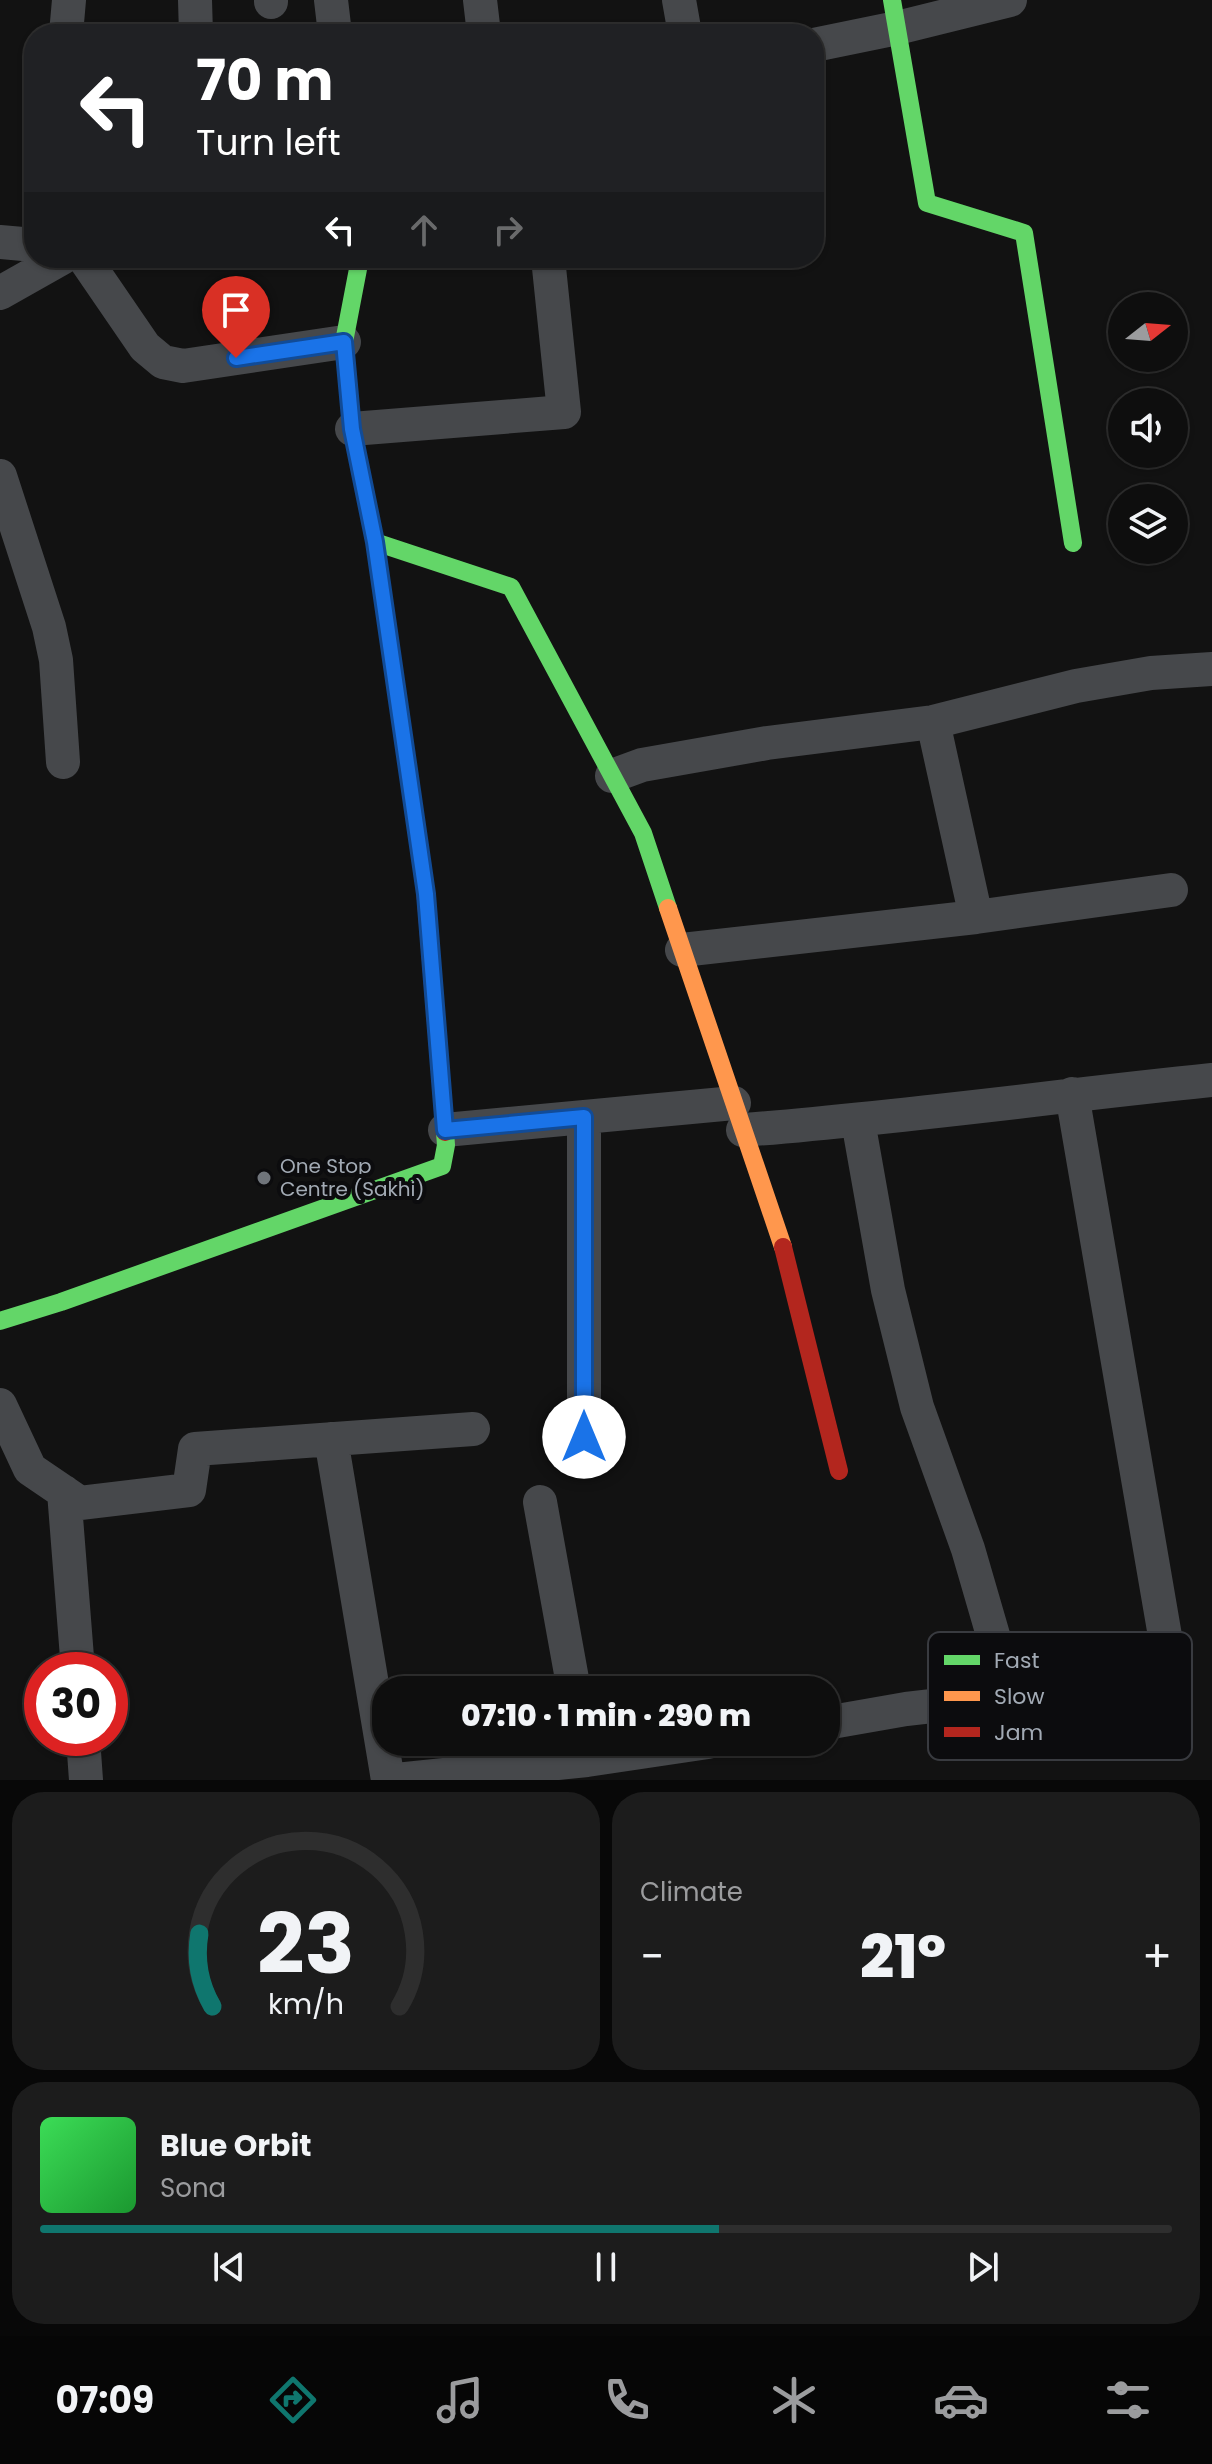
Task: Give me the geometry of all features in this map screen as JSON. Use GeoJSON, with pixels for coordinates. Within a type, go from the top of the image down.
{"type":"FeatureCollection","features":[{"type":"Feature","properties":{"kind":"street"},"geometry":{"type":"LineString","coordinates":[[67,24],[69,0]]}},
{"type":"Feature","properties":{"kind":"street"},"geometry":{"type":"LineString","coordinates":[[195,0],[196,24]]}},
{"type":"Feature","properties":{"kind":"street"},"geometry":{"type":"LineString","coordinates":[[331,0],[334,24]]}},
{"type":"Feature","properties":{"kind":"street"},"geometry":{"type":"LineString","coordinates":[[480,0],[483,24]]}},
{"type":"Feature","properties":{"kind":"street"},"geometry":{"type":"LineString","coordinates":[[679,0],[683,24]]}},
{"type":"Feature","properties":{"kind":"street"},"geometry":{"type":"LineString","coordinates":[[824,41],[895,14],[1010,0]]}},
{"type":"Feature","properties":{"kind":"street"},"geometry":{"type":"LineString","coordinates":[[895,14],[927,203],[1024,233],[1073,543]]}},
{"type":"Feature","properties":{"kind":"street"},"geometry":{"type":"LineString","coordinates":[[0,242],[24,248]]}},
{"type":"Feature","properties":{"kind":"street"},"geometry":{"type":"LineString","coordinates":[[0,293],[40,268]]}},
{"type":"Feature","properties":{"kind":"street"},"geometry":{"type":"LineString","coordinates":[[70,268],[163,362],[183,366],[344,342]]}},
{"type":"Feature","properties":{"kind":"street"},"geometry":{"type":"LineString","coordinates":[[0,1321],[442,1166],[446,1145],[426,894],[375,542],[352,429],[344,342],[358,268]]}},
{"type":"Feature","properties":{"kind":"street"},"geometry":{"type":"LineString","coordinates":[[352,429],[564,412],[549,268]]}},
{"type":"Feature","properties":{"kind":"street"},"geometry":{"type":"LineString","coordinates":[[0,476],[49,627],[56,660],[63,762]]}},
{"type":"Feature","properties":{"kind":"street"},"geometry":{"type":"LineString","coordinates":[[375,542],[511,587],[643,833],[785,1254],[839,1471]]}},
{"type":"Feature","properties":{"kind":"street"},"geometry":{"type":"LineString","coordinates":[[612,776],[642,765],[767,743],[933,722],[1076,686],[1151,673],[1212,669]]}},
{"type":"Feature","properties":{"kind":"street"},"geometry":{"type":"LineString","coordinates":[[933,722],[976,917]]}},
{"type":"Feature","properties":{"kind":"street"},"geometry":{"type":"LineString","coordinates":[[682,950],[976,917],[1171,890]]}},
{"type":"Feature","properties":{"kind":"street"},"geometry":{"type":"LineString","coordinates":[[445,1130],[584,1117],[738,1116],[858,1121],[1212,1080]]}},
{"type":"Feature","properties":{"kind":"street"},"geometry":{"type":"LineString","coordinates":[[1072,1094],[1164,1632]]}},
{"type":"Feature","properties":{"kind":"street"},"geometry":{"type":"LineString","coordinates":[[584,1117],[584,1437]]}},
{"type":"Feature","properties":{"kind":"street"},"geometry":{"type":"LineString","coordinates":[[858,1121],[888,1290],[917,1407],[968,1549],[992,1632]]}},
{"type":"Feature","properties":{"kind":"street"},"geometry":{"type":"LineString","coordinates":[[0,1405],[30,1469],[80,1503],[189,1490],[195,1449],[473,1429]]}},
{"type":"Feature","properties":{"kind":"street"},"geometry":{"type":"LineString","coordinates":[[331,1439],[388,1780]]}},
{"type":"Feature","properties":{"kind":"street"},"geometry":{"type":"LineString","coordinates":[[64,1492],[77,1652]]}},
{"type":"Feature","properties":{"kind":"street"},"geometry":{"type":"LineString","coordinates":[[540,1502],[571,1676]]}},
{"type":"Feature","properties":{"kind":"street"},"geometry":{"type":"LineString","coordinates":[[840,1721],[928,1706]]}},
{"type":"Feature","properties":{"kind":"street"},"geometry":{"type":"LineString","coordinates":[[84,1756],[86,1780]]}},
{"type":"Feature","properties":{"kind":"street"},"geometry":{"type":"LineString","coordinates":[[396,1780],[619,1756]]}},
{"type":"Feature","properties":{"kind":"traffic: fast"},"geometry":{"type":"LineString","coordinates":[[892,0],[927,203],[1024,233],[1073,543]]}},
{"type":"Feature","properties":{"kind":"traffic: fast"},"geometry":{"type":"LineString","coordinates":[[358,268],[344,342],[352,429],[375,542],[425,888]]}},
{"type":"Feature","properties":{"kind":"traffic: fast"},"geometry":{"type":"LineString","coordinates":[[375,542],[511,587],[643,833],[668,908]]}},
{"type":"Feature","properties":{"kind":"traffic: fast"},"geometry":{"type":"LineString","coordinates":[[0,1321],[442,1166],[445,1132]]}},
{"type":"Feature","properties":{"kind":"traffic: slow"},"geometry":{"type":"LineString","coordinates":[[668,908],[783,1247]]}},
{"type":"Feature","properties":{"kind":"traffic: jam"},"geometry":{"type":"LineString","coordinates":[[425,888],[445,1132]]}},
{"type":"Feature","properties":{"kind":"traffic: jam"},"geometry":{"type":"LineString","coordinates":[[783,1247],[839,1471]]}},
{"type":"Feature","properties":{"kind":"place","name":"One Stop Centre (Sakhi)"},"geometry":{"type":"Point","coordinates":[264,1178]}},
{"type":"Feature","properties":{"kind":"route"},"geometry":{"type":"LineString","coordinates":[[236,358],[344,342],[352,429],[375,542],[426,894],[445,1130],[584,1117],[584,1437]]}}]}
